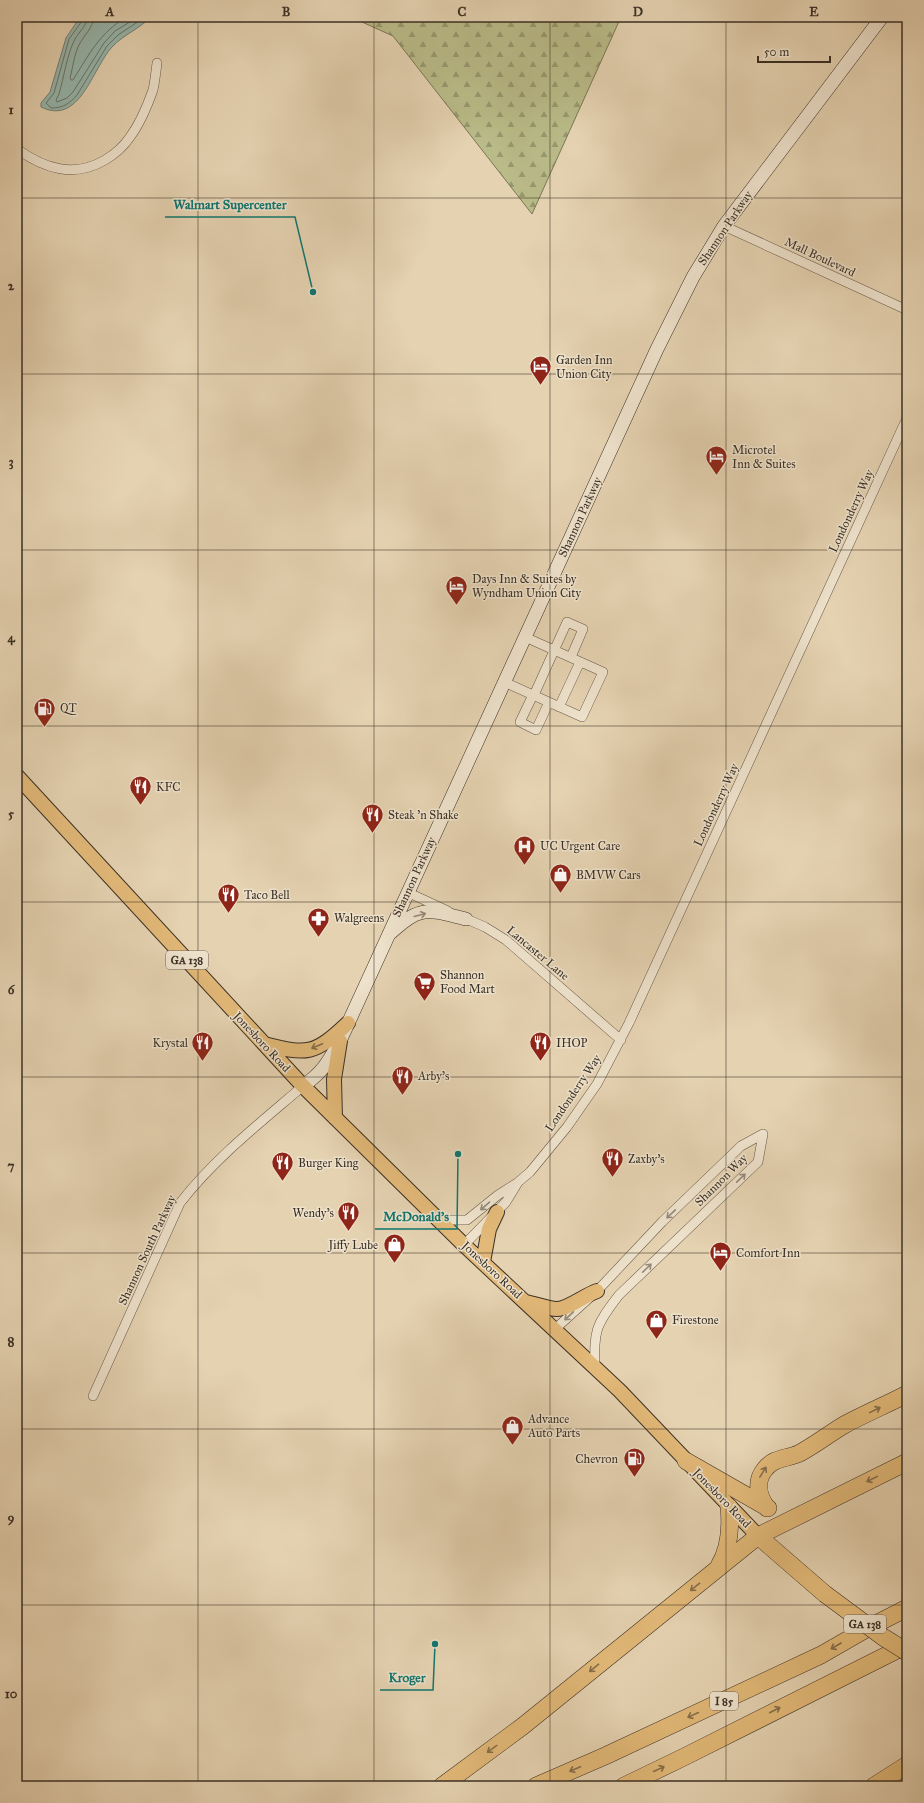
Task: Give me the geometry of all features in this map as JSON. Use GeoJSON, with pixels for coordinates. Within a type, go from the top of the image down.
{"type":"FeatureCollection","features":[{"type":"Feature","properties":{"kind":"highway"},"geometry":{"type":"LineString","coordinates":[[767,1508],[761,1498],[758,1486],[761,1474],[768,1466],[777,1460],[799,1454],[844,1425],[907,1394]]}},
{"type":"Feature","properties":{"kind":"highway"},"geometry":{"type":"LineString","coordinates":[[686,1461],[767,1508],[787,1516],[800,1515]]}},
{"type":"Feature","properties":{"kind":"highway"},"geometry":{"type":"LineString","coordinates":[[442,1786],[523,1726],[758,1536],[907,1462]]}},
{"type":"Feature","properties":{"kind":"highway"},"geometry":{"type":"LineString","coordinates":[[717,1569],[727,1549],[730,1532],[729,1507]]}},
{"type":"Feature","properties":{"kind":"highway","name":"Jonesboro Road"},"geometry":{"type":"LineString","coordinates":[[758,1536],[825,1594],[883,1637],[907,1652]]}},
{"type":"Feature","properties":{"kind":"highway","name":"I 85"},"geometry":{"type":"LineString","coordinates":[[536,1786],[605,1756],[821,1655],[907,1608]]}},
{"type":"Feature","properties":{"kind":"highway","name":"I 85"},"geometry":{"type":"LineString","coordinates":[[624,1786],[907,1645]]}},
{"type":"Feature","properties":{"kind":"highway"},"geometry":{"type":"LineString","coordinates":[[874,1786],[907,1765]]}},
{"type":"Feature","properties":{"kind":"main road","name":"Jonesboro Road"},"geometry":{"type":"LineString","coordinates":[[17,776],[334,1118],[464,1245],[555,1329],[637,1408],[758,1536]]}},
{"type":"Feature","properties":{"kind":"main road"},"geometry":{"type":"LineString","coordinates":[[264,1044],[301,1051],[315,1048],[328,1041],[348,1023]]}},
{"type":"Feature","properties":{"kind":"main road"},"geometry":{"type":"LineString","coordinates":[[334,1118],[334,1079],[340,1041]]}},
{"type":"Feature","properties":{"kind":"main road"},"geometry":{"type":"LineString","coordinates":[[483,1262],[489,1229],[497,1212]]}},
{"type":"Feature","properties":{"kind":"main road"},"geometry":{"type":"LineString","coordinates":[[526,1302],[557,1309],[572,1304],[585,1295],[597,1291]]}},
{"type":"Feature","properties":{"kind":"street","name":"Shannon Parkway"},"geometry":{"type":"LineString","coordinates":[[303,1086],[318,1075],[325,1067],[340,1041],[657,349],[693,277],[724,226],[882,17]]}},
{"type":"Feature","properties":{"kind":"street"},"geometry":{"type":"LineString","coordinates":[[17,149],[34,161],[56,168],[76,170],[96,165],[115,154],[130,137],[153,89],[157,62]]}},
{"type":"Feature","properties":{"kind":"street","name":"Mall Boulevard"},"geometry":{"type":"LineString","coordinates":[[724,226],[907,310]]}},
{"type":"Feature","properties":{"kind":"street","name":"Londonderry Way"},"geometry":{"type":"LineString","coordinates":[[439,1220],[467,1220],[498,1195],[517,1184],[537,1165],[567,1128],[597,1084],[621,1040],[907,418]]}},
{"type":"Feature","properties":{"kind":"street"},"geometry":{"type":"LineString","coordinates":[[549,702],[536,730],[520,722],[567,622],[583,629],[570,657]]}},
{"type":"Feature","properties":{"kind":"street"},"geometry":{"type":"LineString","coordinates":[[504,682],[582,717],[603,672],[525,637]]}},
{"type":"Feature","properties":{"kind":"street"},"geometry":{"type":"LineString","coordinates":[[560,707],[580,662]]}},
{"type":"Feature","properties":{"kind":"street","name":"Lancaster Lane"},"geometry":{"type":"LineString","coordinates":[[407,892],[466,919],[506,940],[621,1040]]}},
{"type":"Feature","properties":{"kind":"street"},"geometry":{"type":"LineString","coordinates":[[388,935],[408,919],[420,913],[443,914],[466,919]]}},
{"type":"Feature","properties":{"kind":"street","name":"Shannon South Parkway"},"geometry":{"type":"LineString","coordinates":[[93,1396],[180,1203],[205,1173],[257,1125],[303,1086]]}},
{"type":"Feature","properties":{"kind":"street","name":"Shannon Way"},"geometry":{"type":"LineString","coordinates":[[555,1329],[597,1291],[662,1222],[741,1146],[763,1134],[758,1162],[619,1295],[601,1317],[594,1338],[595,1368]]}},
{"type":"Feature","properties":{"kind":"street","name":"Londonderry Way"},"geometry":{"type":"LineString","coordinates":[[464,1245],[506,1202],[517,1184]]}},
{"type":"Feature","properties":{"kind":"green space"},"geometry":{"type":"Polygon","coordinates":[[[351,17],[621,17],[532,214],[393,36],[351,17]]]}},
{"type":"Feature","properties":{"kind":"water"},"geometry":{"type":"Polygon","coordinates":[[[80,17],[151,17],[112,47],[84,92],[75,102],[66,109],[54,111],[41,107],[41,103],[50,92],[66,38],[80,17]]]}},
{"type":"Feature","properties":{"kind":"place","name":"Walmart Supercenter"},"geometry":{"type":"Point","coordinates":[313,292]}},
{"type":"Feature","properties":{"kind":"place","name":"Garden Inn Union City"},"geometry":{"type":"Point","coordinates":[541,386]}},
{"type":"Feature","properties":{"kind":"place","name":"Microtel Inn & Suites"},"geometry":{"type":"Point","coordinates":[716,476]}},
{"type":"Feature","properties":{"kind":"place","name":"Days Inn & Suites by Wyndham Union City"},"geometry":{"type":"Point","coordinates":[456,606]}},
{"type":"Feature","properties":{"kind":"place","name":"QT"},"geometry":{"type":"Point","coordinates":[45,728]}},
{"type":"Feature","properties":{"kind":"place","name":"KFC"},"geometry":{"type":"Point","coordinates":[140,806]}},
{"type":"Feature","properties":{"kind":"place","name":"Steak 'n Shake"},"geometry":{"type":"Point","coordinates":[373,834]}},
{"type":"Feature","properties":{"kind":"place","name":"UC Urgent Care"},"geometry":{"type":"Point","coordinates":[524,866]}},
{"type":"Feature","properties":{"kind":"place","name":"BMVW Cars"},"geometry":{"type":"Point","coordinates":[560,894]}},
{"type":"Feature","properties":{"kind":"place","name":"Taco Bell"},"geometry":{"type":"Point","coordinates":[229,914]}},
{"type":"Feature","properties":{"kind":"place","name":"Walgreens"},"geometry":{"type":"Point","coordinates":[319,938]}},
{"type":"Feature","properties":{"kind":"place","name":"Shannon Food Mart"},"geometry":{"type":"Point","coordinates":[424,1002]}},
{"type":"Feature","properties":{"kind":"place","name":"Krystal"},"geometry":{"type":"Point","coordinates":[203,1062]}},
{"type":"Feature","properties":{"kind":"place","name":"IHOP"},"geometry":{"type":"Point","coordinates":[540,1062]}},
{"type":"Feature","properties":{"kind":"place","name":"Arby's"},"geometry":{"type":"Point","coordinates":[403,1096]}},
{"type":"Feature","properties":{"kind":"place","name":"McDonald's"},"geometry":{"type":"Point","coordinates":[458,1154]}},
{"type":"Feature","properties":{"kind":"place","name":"Zaxby's"},"geometry":{"type":"Point","coordinates":[613,1178]}},
{"type":"Feature","properties":{"kind":"place","name":"Burger King"},"geometry":{"type":"Point","coordinates":[283,1182]}},
{"type":"Feature","properties":{"kind":"place","name":"Wendy's"},"geometry":{"type":"Point","coordinates":[349,1232]}},
{"type":"Feature","properties":{"kind":"place","name":"Jiffy Lube"},"geometry":{"type":"Point","coordinates":[394,1264]}},
{"type":"Feature","properties":{"kind":"place","name":"Comfort Inn"},"geometry":{"type":"Point","coordinates":[720,1272]}},
{"type":"Feature","properties":{"kind":"place","name":"Firestone"},"geometry":{"type":"Point","coordinates":[656,1340]}},
{"type":"Feature","properties":{"kind":"place","name":"Advance Auto Parts"},"geometry":{"type":"Point","coordinates":[512,1446]}},
{"type":"Feature","properties":{"kind":"place","name":"Chevron"},"geometry":{"type":"Point","coordinates":[634,1478]}},
{"type":"Feature","properties":{"kind":"place","name":"Kroger"},"geometry":{"type":"Point","coordinates":[435,1644]}}]}
